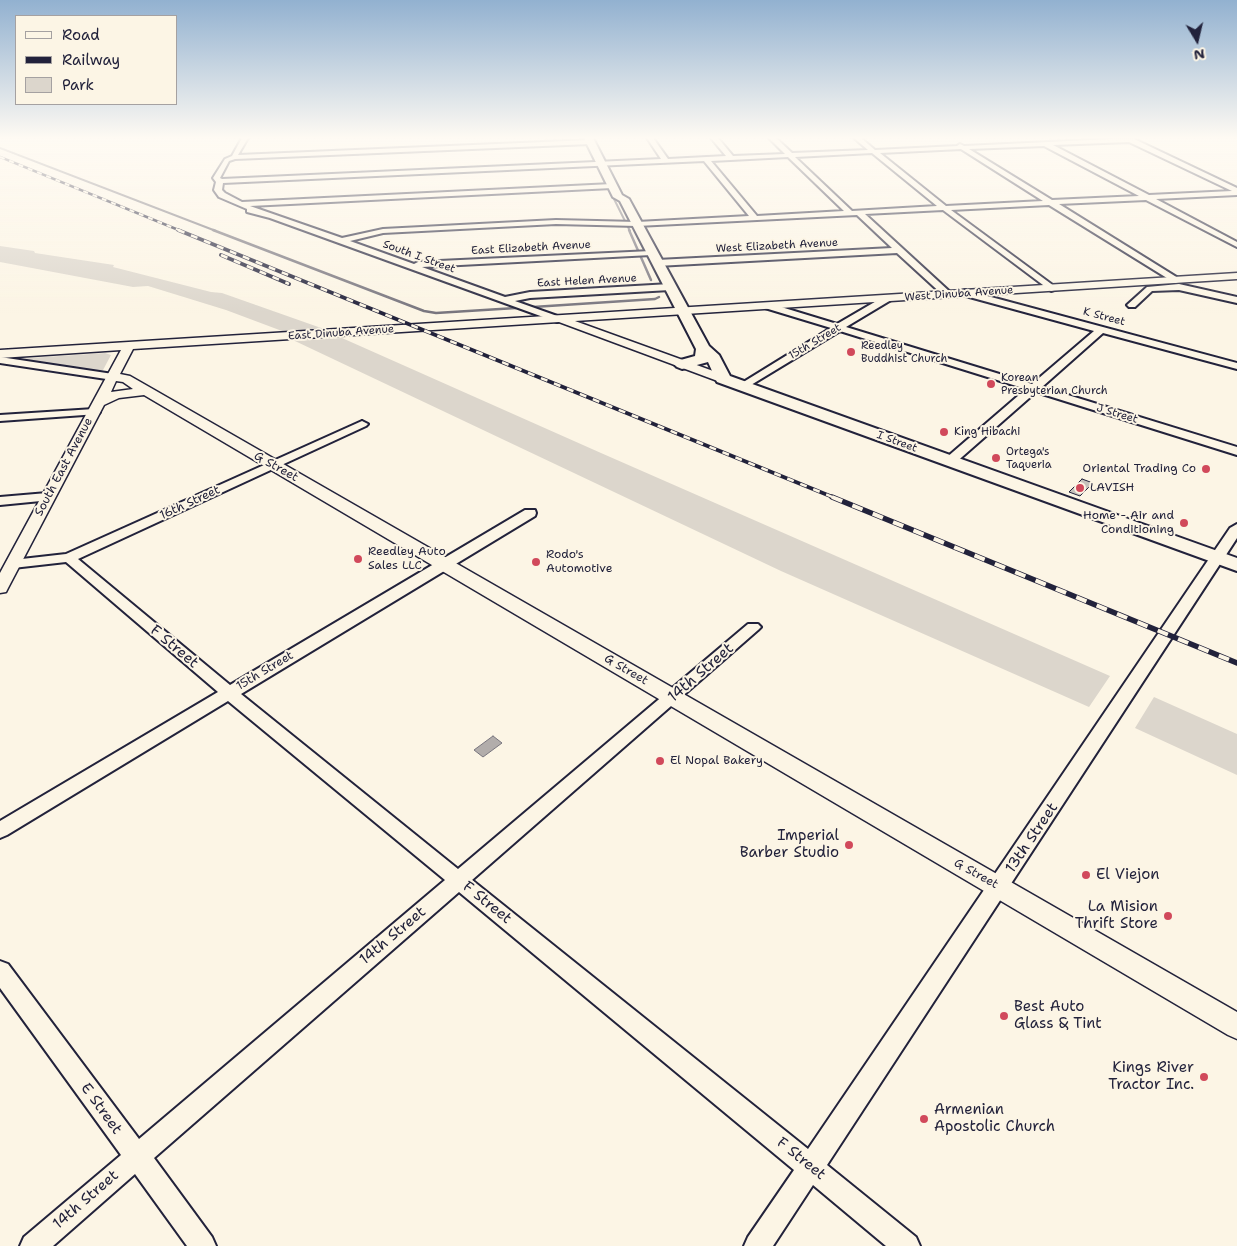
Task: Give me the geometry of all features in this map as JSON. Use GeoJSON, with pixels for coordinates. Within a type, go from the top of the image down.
{"type":"FeatureCollection","features":[{"type":"Feature","properties":{"kind":"main road"},"geometry":{"type":"LineString","coordinates":[[618,196],[624,199],[702,349],[704,355],[702,359],[682,364]]}},
{"type":"Feature","properties":{"kind":"main road"},"geometry":{"type":"LineString","coordinates":[[624,199],[629,196]]}},
{"type":"Feature","properties":{"kind":"main road"},"geometry":{"type":"LineString","coordinates":[[702,349],[714,358],[723,379]]}},
{"type":"Feature","properties":{"kind":"main road","name":"I Street"},"geometry":{"type":"LineString","coordinates":[[723,379],[1237,565]]}},
{"type":"Feature","properties":{"kind":"street","name":"South I Street"},"geometry":{"type":"LineString","coordinates":[[224,196],[238,204],[252,208],[250,210],[274,216],[557,319]]}},
{"type":"Feature","properties":{"kind":"street"},"geometry":{"type":"LineString","coordinates":[[238,204],[287,196]]}},
{"type":"Feature","properties":{"kind":"street"},"geometry":{"type":"LineString","coordinates":[[737,196],[755,218]]}},
{"type":"Feature","properties":{"kind":"street"},"geometry":{"type":"LineString","coordinates":[[836,196],[947,294]]}},
{"type":"Feature","properties":{"kind":"street"},"geometry":{"type":"LineString","coordinates":[[929,196],[1051,288]]}},
{"type":"Feature","properties":{"kind":"street"},"geometry":{"type":"LineString","coordinates":[[1042,196],[1175,280]]}},
{"type":"Feature","properties":{"kind":"street"},"geometry":{"type":"LineString","coordinates":[[341,241],[383,231],[556,222],[637,224],[1163,196]]}},
{"type":"Feature","properties":{"kind":"street"},"geometry":{"type":"LineString","coordinates":[[1148,197],[1237,245]]}},
{"type":"Feature","properties":{"kind":"street","name":"West Elizabeth Avenue"},"geometry":{"type":"LineString","coordinates":[[654,258],[899,250]]}},
{"type":"Feature","properties":{"kind":"street","name":"East Elizabeth Avenue"},"geometry":{"type":"LineString","coordinates":[[412,265],[654,258]]}},
{"type":"Feature","properties":{"kind":"street","name":"West Dinuba Avenue"},"geometry":{"type":"LineString","coordinates":[[682,311],[1237,276]]}},
{"type":"Feature","properties":{"kind":"street","name":"East Helen Avenue"},"geometry":{"type":"LineString","coordinates":[[505,300],[530,295],[670,287]]}},
{"type":"Feature","properties":{"kind":"street"},"geometry":{"type":"LineString","coordinates":[[1132,305],[1148,290],[1153,288],[1183,287],[1237,300]]}},
{"type":"Feature","properties":{"kind":"street","name":"K Street"},"geometry":{"type":"LineString","coordinates":[[965,293],[1237,366]]}},
{"type":"Feature","properties":{"kind":"street","name":"15th Street"},"geometry":{"type":"LineString","coordinates":[[742,386],[888,298]]}},
{"type":"Feature","properties":{"kind":"street","name":"J Street"},"geometry":{"type":"LineString","coordinates":[[768,306],[1237,451]]}},
{"type":"Feature","properties":{"kind":"street","name":"East Dinuba Avenue"},"geometry":{"type":"LineString","coordinates":[[0,354],[682,311]]}},
{"type":"Feature","properties":{"kind":"street","name":"I Street"},"geometry":{"type":"LineString","coordinates":[[557,319],[723,379]]}},
{"type":"Feature","properties":{"kind":"street"},"geometry":{"type":"LineString","coordinates":[[950,461],[1101,330]]}},
{"type":"Feature","properties":{"kind":"street","name":"South East Avenue"},"geometry":{"type":"LineString","coordinates":[[0,588],[129,346]]}},
{"type":"Feature","properties":{"kind":"street","name":"G Street"},"geometry":{"type":"LineString","coordinates":[[0,360],[126,379],[1237,1026]]}},
{"type":"Feature","properties":{"kind":"street"},"geometry":{"type":"LineString","coordinates":[[0,418],[96,407],[116,394],[148,391]]}},
{"type":"Feature","properties":{"kind":"street","name":"16th Street"},"geometry":{"type":"LineString","coordinates":[[13,564],[69,558],[362,424]]}},
{"type":"Feature","properties":{"kind":"street"},"geometry":{"type":"LineString","coordinates":[[0,501],[47,497]]}},
{"type":"Feature","properties":{"kind":"street","name":"15th Street"},"geometry":{"type":"LineString","coordinates":[[0,830],[530,513]]}},
{"type":"Feature","properties":{"kind":"street","name":"13th Street"},"geometry":{"type":"LineString","coordinates":[[757,1246],[999,887],[1088,750],[1237,528]]}},
{"type":"Feature","properties":{"kind":"street","name":"F Street"},"geometry":{"type":"LineString","coordinates":[[69,558],[228,693],[907,1246]]}},
{"type":"Feature","properties":{"kind":"street","name":"14th Street"},"geometry":{"type":"LineString","coordinates":[[33,1246],[753,627]]}},
{"type":"Feature","properties":{"kind":"street","name":"E Street"},"geometry":{"type":"LineString","coordinates":[[0,971],[202,1246]]}},
{"type":"Feature","properties":{"kind":"green space"},"geometry":{"type":"Polygon","coordinates":[[[0,246],[114,265],[113,267],[211,292],[222,293],[324,329],[282,331],[226,310],[148,286],[133,287],[0,262],[0,246]]]}},
{"type":"Feature","properties":{"kind":"green space"},"geometry":{"type":"Polygon","coordinates":[[[342,338],[1110,676],[1089,707],[781,571],[295,341],[342,338]]]}},
{"type":"Feature","properties":{"kind":"green space"},"geometry":{"type":"Polygon","coordinates":[[[105,353],[111,355],[103,370],[99,371],[15,359],[105,353]]]}},
{"type":"Feature","properties":{"kind":"green space"},"geometry":{"type":"Polygon","coordinates":[[[1154,697],[1237,734],[1237,775],[1135,728],[1154,697]]]}},
{"type":"Feature","properties":{"kind":"shaded area"},"geometry":{"type":"Polygon","coordinates":[[[493,736],[502,743],[483,757],[474,750],[493,736]]]}},
{"type":"Feature","properties":{"kind":"building","name":"LAVISH"},"geometry":{"type":"Polygon","coordinates":[[[1082,479],[1093,483],[1080,496],[1069,492],[1082,479]]]}},
{"type":"Feature","properties":{"kind":"waterway"},"geometry":{"type":"LineString","coordinates":[[125,196],[216,231]]}},
{"type":"Feature","properties":{"kind":"waterway"},"geometry":{"type":"LineString","coordinates":[[613,196],[630,231]]}},
{"type":"Feature","properties":{"kind":"waterway"},"geometry":{"type":"LineString","coordinates":[[213,230],[424,311],[436,313],[516,308]]}},
{"type":"Feature","properties":{"kind":"waterway"},"geometry":{"type":"LineString","coordinates":[[629,230],[651,280]]}},
{"type":"Feature","properties":{"kind":"waterway"},"geometry":{"type":"LineString","coordinates":[[533,307],[655,299],[659,297]]}},
{"type":"Feature","properties":{"kind":"railway"},"geometry":{"type":"LineString","coordinates":[[96,196],[181,231]]}},
{"type":"Feature","properties":{"kind":"railway"},"geometry":{"type":"LineString","coordinates":[[178,230],[835,498]]}},
{"type":"Feature","properties":{"kind":"railway"},"geometry":{"type":"LineString","coordinates":[[221,255],[289,284]]}},
{"type":"Feature","properties":{"kind":"railway"},"geometry":{"type":"LineString","coordinates":[[832,497],[1237,663]]}},
{"type":"Feature","properties":{"kind":"place","name":"Reedley Buddhist Church"},"geometry":{"type":"Point","coordinates":[851,352]}},
{"type":"Feature","properties":{"kind":"place","name":"Korean Presbyterian Church"},"geometry":{"type":"Point","coordinates":[991,384]}},
{"type":"Feature","properties":{"kind":"place","name":"King Hibachi"},"geometry":{"type":"Point","coordinates":[944,432]}},
{"type":"Feature","properties":{"kind":"place","name":"Ortega's Taqueria"},"geometry":{"type":"Point","coordinates":[996,458]}},
{"type":"Feature","properties":{"kind":"place","name":"Oriental Trading Co"},"geometry":{"type":"Point","coordinates":[1206,469]}},
{"type":"Feature","properties":{"kind":"place","name":"LAVISH"},"geometry":{"type":"Point","coordinates":[1080,488]}},
{"type":"Feature","properties":{"kind":"place","name":"Home - Air and Conditioning"},"geometry":{"type":"Point","coordinates":[1184,523]}},
{"type":"Feature","properties":{"kind":"place","name":"Reedley Auto Sales LLC"},"geometry":{"type":"Point","coordinates":[358,559]}},
{"type":"Feature","properties":{"kind":"place","name":"Rodo's Automotive"},"geometry":{"type":"Point","coordinates":[536,562]}},
{"type":"Feature","properties":{"kind":"place","name":"El Nopal Bakery"},"geometry":{"type":"Point","coordinates":[660,761]}},
{"type":"Feature","properties":{"kind":"place","name":"Imperial Barber Studio"},"geometry":{"type":"Point","coordinates":[849,845]}},
{"type":"Feature","properties":{"kind":"place","name":"El Viejon"},"geometry":{"type":"Point","coordinates":[1086,875]}},
{"type":"Feature","properties":{"kind":"place","name":"La Mision Thrift Store"},"geometry":{"type":"Point","coordinates":[1168,916]}},
{"type":"Feature","properties":{"kind":"place","name":"Best Auto Glass & Tint"},"geometry":{"type":"Point","coordinates":[1004,1016]}},
{"type":"Feature","properties":{"kind":"place","name":"Kings River Tractor Inc."},"geometry":{"type":"Point","coordinates":[1204,1077]}},
{"type":"Feature","properties":{"kind":"place","name":"Armenian Apostolic Church"},"geometry":{"type":"Point","coordinates":[924,1119]}}]}
